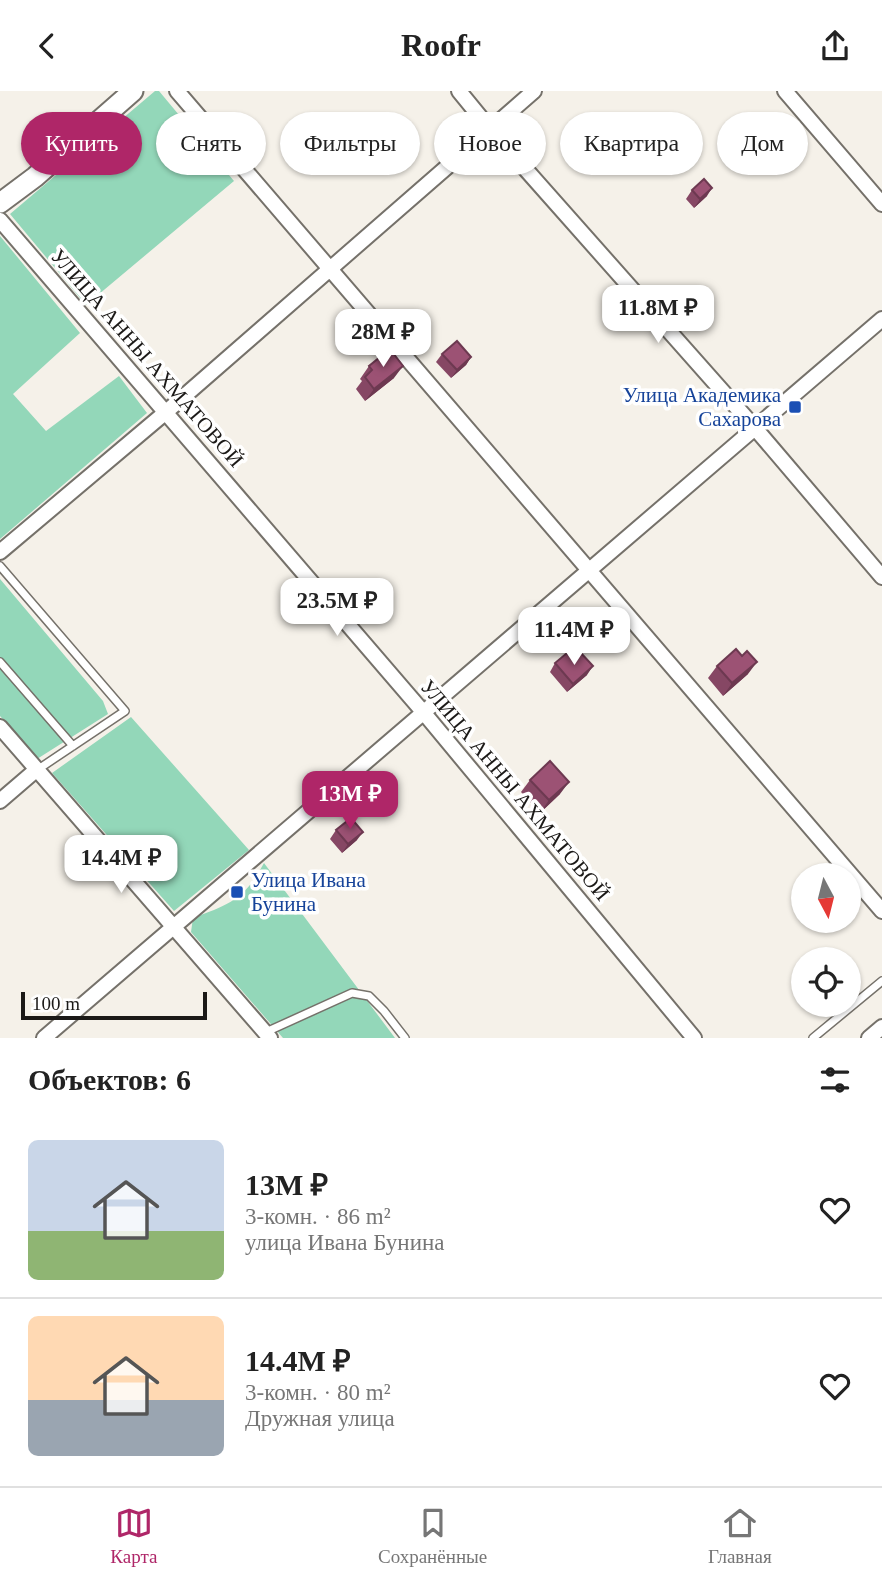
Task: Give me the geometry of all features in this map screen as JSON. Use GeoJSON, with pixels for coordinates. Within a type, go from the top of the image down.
{"type":"FeatureCollection","features":[{"type":"Feature","properties":{"kind":"street"},"geometry":{"type":"LineString","coordinates":[[0,203],[35,177],[132,91]]}},
{"type":"Feature","properties":{"kind":"street"},"geometry":{"type":"LineString","coordinates":[[177,91],[882,911]]}},
{"type":"Feature","properties":{"kind":"street"},"geometry":{"type":"LineString","coordinates":[[460,91],[477,112]]}},
{"type":"Feature","properties":{"kind":"street"},"geometry":{"type":"LineString","coordinates":[[510,112],[534,91]]}},
{"type":"Feature","properties":{"kind":"street"},"geometry":{"type":"LineString","coordinates":[[785,91],[882,204]]}},
{"type":"Feature","properties":{"kind":"street"},"geometry":{"type":"LineString","coordinates":[[0,552],[166,412],[437,175]]}},
{"type":"Feature","properties":{"kind":"street"},"geometry":{"type":"LineString","coordinates":[[531,175],[755,428],[882,577]]}},
{"type":"Feature","properties":{"kind":"street","name":"УЛИЦА АННЫ АХМАТОВОЙ"},"geometry":{"type":"LineString","coordinates":[[0,220],[424,713],[694,1038]]}},
{"type":"Feature","properties":{"kind":"street"},"geometry":{"type":"LineString","coordinates":[[44,1038],[882,319]]}},
{"type":"Feature","properties":{"kind":"street"},"geometry":{"type":"LineString","coordinates":[[0,727],[268,1035]]}},
{"type":"Feature","properties":{"kind":"street"},"geometry":{"type":"LineString","coordinates":[[0,801],[36,770]]}},
{"type":"Feature","properties":{"kind":"street"},"geometry":{"type":"LineString","coordinates":[[869,1038],[882,1027]]}},
{"type":"Feature","properties":{"kind":"lane"},"geometry":{"type":"LineString","coordinates":[[0,566],[125,711],[36,770]]}},
{"type":"Feature","properties":{"kind":"lane"},"geometry":{"type":"LineString","coordinates":[[0,662],[73,746]]}},
{"type":"Feature","properties":{"kind":"lane"},"geometry":{"type":"LineString","coordinates":[[813,1038],[882,981]]}},
{"type":"Feature","properties":{"kind":"lane"},"geometry":{"type":"LineString","coordinates":[[268,1035],[352,993],[369,996],[405,1038]]}},
{"type":"Feature","properties":{"kind":"green space"},"geometry":{"type":"Polygon","coordinates":[[[155,91],[159,91],[176,112],[156,112],[156,175],[229,175],[234,181],[86,305],[10,214],[56,175],[142,175],[142,112],[130,112],[155,91]]]}},
{"type":"Feature","properties":{"kind":"green space"},"geometry":{"type":"Polygon","coordinates":[[[0,236],[80,333],[13,394],[46,431],[119,376],[147,413],[0,539],[0,236]]]}},
{"type":"Feature","properties":{"kind":"green space"},"geometry":{"type":"Polygon","coordinates":[[[0,579],[103,701],[108,714],[37,759],[0,716],[0,579]]]}},
{"type":"Feature","properties":{"kind":"green space"},"geometry":{"type":"Polygon","coordinates":[[[131,717],[249,850],[174,911],[52,773],[131,717]]]}},
{"type":"Feature","properties":{"kind":"green space"},"geometry":{"type":"Polygon","coordinates":[[[264,863],[395,1038],[283,1038],[191,932],[193,918],[217,909],[243,893],[264,863]]]}},
{"type":"Feature","properties":{"kind":"building"},"geometry":{"type":"Polygon","coordinates":[[[704,179],[712,188],[700,199],[692,190],[704,179]]]}},
{"type":"Feature","properties":{"kind":"building"},"geometry":{"type":"Polygon","coordinates":[[[457,341],[471,357],[457,370],[442,354],[457,341]]]}},
{"type":"Feature","properties":{"kind":"building"},"geometry":{"type":"Polygon","coordinates":[[[390,349],[403,366],[374,389],[365,377],[372,370],[369,366],[390,349]]]}},
{"type":"Feature","properties":{"kind":"building"},"geometry":{"type":"Polygon","coordinates":[[[736,649],[742,656],[747,651],[757,662],[732,683],[717,666],[736,649]]]}},
{"type":"Feature","properties":{"kind":"building"},"geometry":{"type":"Polygon","coordinates":[[[580,652],[593,666],[573,684],[555,663],[567,653],[573,659],[580,652]]]}},
{"type":"Feature","properties":{"kind":"building"},"geometry":{"type":"Polygon","coordinates":[[[550,761],[569,782],[549,800],[530,780],[550,761]]]}},
{"type":"Feature","properties":{"kind":"building"},"geometry":{"type":"Polygon","coordinates":[[[351,818],[363,832],[348,844],[336,830],[351,818]]]}},
{"type":"Feature","properties":{"kind":"place","name":"Улица Академика Сахарова"},"geometry":{"type":"Point","coordinates":[795,407]}},
{"type":"Feature","properties":{"kind":"place","name":"Улица Ивана Бунина"},"geometry":{"type":"Point","coordinates":[237,892]}}]}
